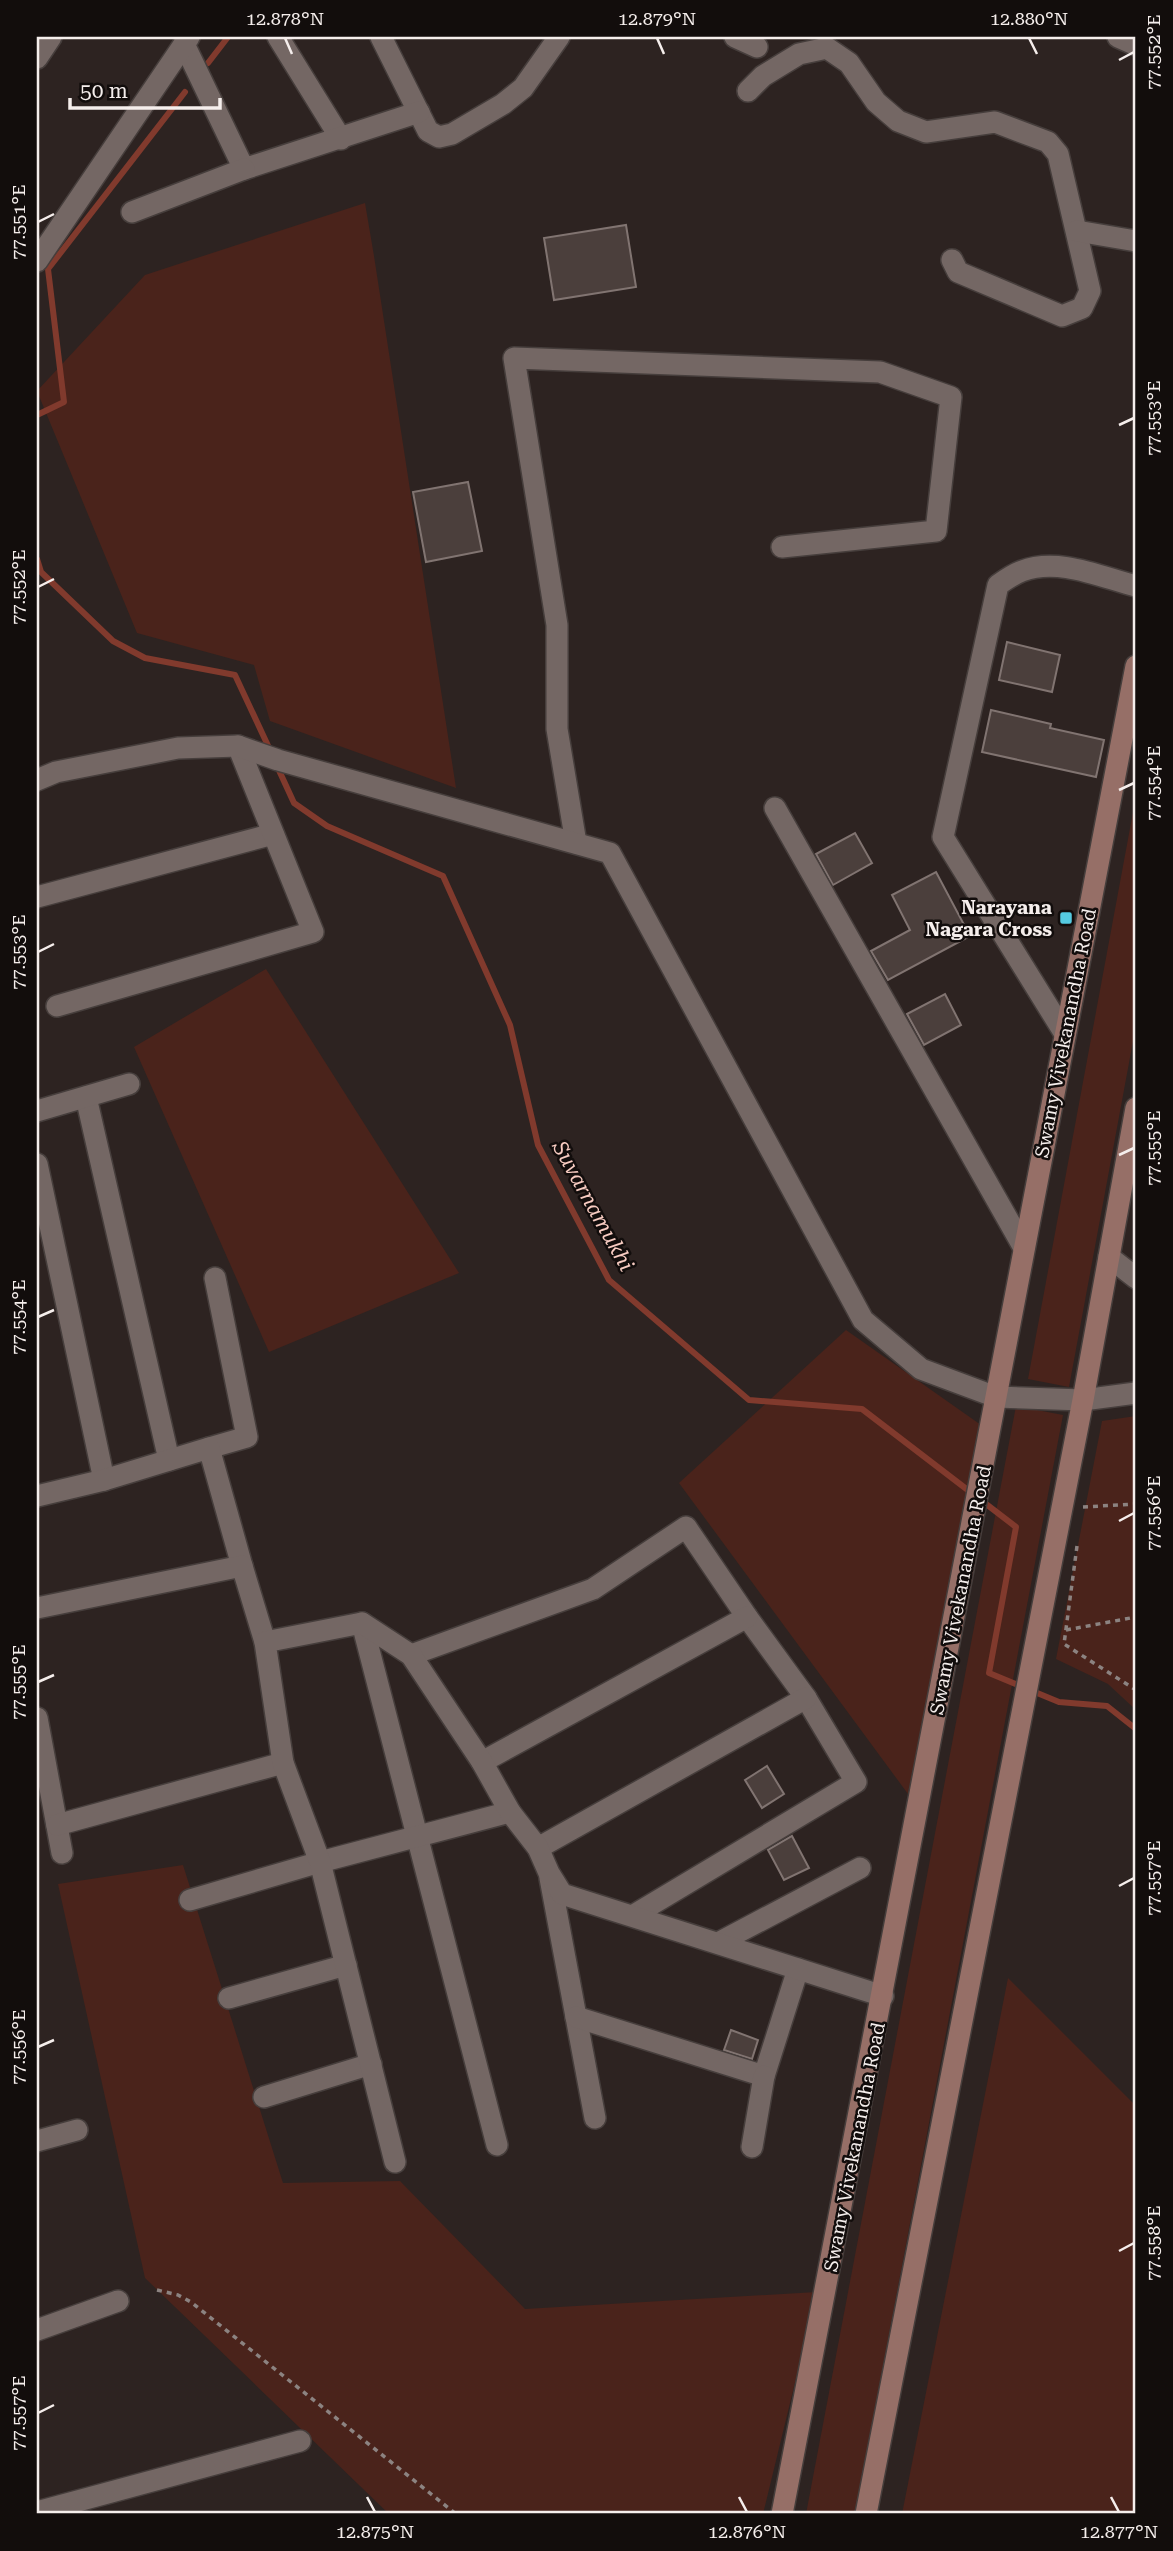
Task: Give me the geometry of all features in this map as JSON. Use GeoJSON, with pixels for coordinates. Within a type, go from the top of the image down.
{"type":"FeatureCollection","features":[{"type":"Feature","properties":{"kind":"main road","name":"Swamy Vivekanandha Road"},"geometry":{"type":"LineString","coordinates":[[782,2514],[1136,666]]}},
{"type":"Feature","properties":{"kind":"main road"},"geometry":{"type":"LineString","coordinates":[[866,2514],[1109,1257],[1131,1163],[1136,1108]]}},
{"type":"Feature","properties":{"kind":"street"},"geometry":{"type":"LineString","coordinates":[[37,58],[51,37]]}},
{"type":"Feature","properties":{"kind":"street"},"geometry":{"type":"LineString","coordinates":[[278,37],[341,139]]}},
{"type":"Feature","properties":{"kind":"street"},"geometry":{"type":"LineString","coordinates":[[382,37],[428,131],[439,137],[452,134],[503,104],[523,88],[559,37]]}},
{"type":"Feature","properties":{"kind":"street"},"geometry":{"type":"LineString","coordinates":[[736,37],[757,47]]}},
{"type":"Feature","properties":{"kind":"street"},"geometry":{"type":"LineString","coordinates":[[1118,37],[1136,45]]}},
{"type":"Feature","properties":{"kind":"street"},"geometry":{"type":"LineString","coordinates":[[187,40],[244,169]]}},
{"type":"Feature","properties":{"kind":"street"},"geometry":{"type":"LineString","coordinates":[[37,261],[187,40]]}},
{"type":"Feature","properties":{"kind":"street"},"geometry":{"type":"LineString","coordinates":[[748,91],[764,76],[799,54],[827,48],[849,63],[876,102],[898,121],[926,132],[995,122],[1048,142],[1058,154],[1090,292],[1082,308],[1062,316],[958,272],[952,260]]}},
{"type":"Feature","properties":{"kind":"street"},"geometry":{"type":"LineString","coordinates":[[132,212],[244,169],[419,112]]}},
{"type":"Feature","properties":{"kind":"street"},"geometry":{"type":"LineString","coordinates":[[1077,231],[1136,241]]}},
{"type":"Feature","properties":{"kind":"street"},"geometry":{"type":"LineString","coordinates":[[576,843],[557,729],[557,625],[514,358],[880,372],[951,397],[936,531],[782,547]]}},
{"type":"Feature","properties":{"kind":"street"},"geometry":{"type":"LineString","coordinates":[[1065,1034],[943,837],[998,585],[1022,571],[1048,565],[1136,586]]}},
{"type":"Feature","properties":{"kind":"street"},"geometry":{"type":"LineString","coordinates":[[57,1006],[313,932],[239,746]]}},
{"type":"Feature","properties":{"kind":"street"},"geometry":{"type":"LineString","coordinates":[[37,780],[56,772],[178,748],[239,746],[610,853],[863,1320],[921,1368],[996,1397],[1083,1400],[1136,1393]]}},
{"type":"Feature","properties":{"kind":"street"},"geometry":{"type":"LineString","coordinates":[[775,808],[1024,1248]]}},
{"type":"Feature","properties":{"kind":"street"},"geometry":{"type":"LineString","coordinates":[[37,897],[273,834]]}},
{"type":"Feature","properties":{"kind":"street"},"geometry":{"type":"LineString","coordinates":[[37,1111],[129,1084]]}},
{"type":"Feature","properties":{"kind":"street"},"geometry":{"type":"LineString","coordinates":[[86,1097],[169,1460]]}},
{"type":"Feature","properties":{"kind":"street"},"geometry":{"type":"LineString","coordinates":[[37,1164],[104,1480]]}},
{"type":"Feature","properties":{"kind":"street"},"geometry":{"type":"LineString","coordinates":[[1109,1257],[1136,1278]]}},
{"type":"Feature","properties":{"kind":"street"},"geometry":{"type":"LineString","coordinates":[[37,1496],[104,1480],[247,1437],[215,1278]]}},
{"type":"Feature","properties":{"kind":"street"},"geometry":{"type":"LineString","coordinates":[[209,1448],[265,1642],[283,1763],[320,1862],[395,2162]]}},
{"type":"Feature","properties":{"kind":"street"},"geometry":{"type":"LineString","coordinates":[[411,1655],[593,1589],[687,1527],[747,1617],[806,1698],[856,1782],[634,1915]]}},
{"type":"Feature","properties":{"kind":"street"},"geometry":{"type":"LineString","coordinates":[[37,1608],[242,1566]]}},
{"type":"Feature","properties":{"kind":"street"},"geometry":{"type":"LineString","coordinates":[[482,1762],[747,1617]]}},
{"type":"Feature","properties":{"kind":"street"},"geometry":{"type":"LineString","coordinates":[[265,1642],[362,1623],[411,1655],[482,1762],[510,1812],[538,1848],[562,1894],[883,1996]]}},
{"type":"Feature","properties":{"kind":"street"},"geometry":{"type":"LineString","coordinates":[[362,1623],[497,2145]]}},
{"type":"Feature","properties":{"kind":"street"},"geometry":{"type":"LineString","coordinates":[[538,1848],[806,1698]]}},
{"type":"Feature","properties":{"kind":"street"},"geometry":{"type":"LineString","coordinates":[[37,1718],[41,1771],[57,1825],[62,1853]]}},
{"type":"Feature","properties":{"kind":"street"},"geometry":{"type":"LineString","coordinates":[[57,1825],[283,1763]]}},
{"type":"Feature","properties":{"kind":"street"},"geometry":{"type":"LineString","coordinates":[[190,1900],[320,1862],[510,1812]]}},
{"type":"Feature","properties":{"kind":"street"},"geometry":{"type":"LineString","coordinates":[[718,1944],[860,1868]]}},
{"type":"Feature","properties":{"kind":"street"},"geometry":{"type":"LineString","coordinates":[[549,1873],[595,2118]]}},
{"type":"Feature","properties":{"kind":"street"},"geometry":{"type":"LineString","coordinates":[[229,1998],[346,1965]]}},
{"type":"Feature","properties":{"kind":"street"},"geometry":{"type":"LineString","coordinates":[[752,2147],[764,2076],[798,1969]]}},
{"type":"Feature","properties":{"kind":"street"},"geometry":{"type":"LineString","coordinates":[[576,2017],[764,2076]]}},
{"type":"Feature","properties":{"kind":"street"},"geometry":{"type":"LineString","coordinates":[[264,2097],[371,2064]]}},
{"type":"Feature","properties":{"kind":"street"},"geometry":{"type":"LineString","coordinates":[[37,2141],[77,2130]]}},
{"type":"Feature","properties":{"kind":"street"},"geometry":{"type":"LineString","coordinates":[[37,2330],[118,2301]]}},
{"type":"Feature","properties":{"kind":"street"},"geometry":{"type":"LineString","coordinates":[[37,2512],[300,2441]]}},
{"type":"Feature","properties":{"kind":"path"},"geometry":{"type":"LineString","coordinates":[[1083,1507],[1136,1504]]}},
{"type":"Feature","properties":{"kind":"path"},"geometry":{"type":"LineString","coordinates":[[1079,1534],[1064,1644],[1136,1690]]}},
{"type":"Feature","properties":{"kind":"path"},"geometry":{"type":"LineString","coordinates":[[1066,1630],[1136,1617]]}},
{"type":"Feature","properties":{"kind":"path"},"geometry":{"type":"LineString","coordinates":[[157,2290],[178,2295],[191,2302],[456,2514]]}},
{"type":"Feature","properties":{"kind":"shaded area"},"geometry":{"type":"Polygon","coordinates":[[[365,203],[456,788],[270,721],[254,665],[137,633],[37,391],[145,275],[365,203]]]}},
{"type":"Feature","properties":{"kind":"shaded area"},"geometry":{"type":"Polygon","coordinates":[[[1136,796],[1136,1025],[1069,1387],[1028,1379],[1136,796]]]}},
{"type":"Feature","properties":{"kind":"shaded area"},"geometry":{"type":"Polygon","coordinates":[[[266,969],[459,1273],[269,1352],[134,1047],[266,969]]]}},
{"type":"Feature","properties":{"kind":"shaded area"},"geometry":{"type":"Polygon","coordinates":[[[846,1330],[981,1425],[908,1794],[679,1483],[846,1330]]]}},
{"type":"Feature","properties":{"kind":"shaded area"},"geometry":{"type":"Polygon","coordinates":[[[1016,1406],[1063,1415],[855,2514],[806,2514],[1016,1406]]]}},
{"type":"Feature","properties":{"kind":"shaded area"},"geometry":{"type":"Polygon","coordinates":[[[1136,1416],[1136,1710],[1108,1684],[1056,1659],[1102,1421],[1136,1416]]]}},
{"type":"Feature","properties":{"kind":"shaded area"},"geometry":{"type":"Polygon","coordinates":[[[183,1865],[283,2183],[400,2181],[525,2309],[817,2292],[763,2514],[389,2514],[145,2278],[58,1884],[183,1865]]]}},
{"type":"Feature","properties":{"kind":"shaded area"},"geometry":{"type":"Polygon","coordinates":[[[1008,1978],[1136,2106],[1136,2514],[902,2514],[1008,1978]]]}},
{"type":"Feature","properties":{"kind":"building"},"geometry":{"type":"Polygon","coordinates":[[[626,225],[636,287],[554,300],[544,238],[626,225]]]}},
{"type":"Feature","properties":{"kind":"building"},"geometry":{"type":"Polygon","coordinates":[[[468,482],[482,551],[426,562],[413,492],[468,482]]]}},
{"type":"Feature","properties":{"kind":"building"},"geometry":{"type":"Polygon","coordinates":[[[1007,642],[1060,655],[1052,692],[999,680],[1007,642]]]}},
{"type":"Feature","properties":{"kind":"building"},"geometry":{"type":"Polygon","coordinates":[[[991,710],[1051,724],[1050,728],[1104,740],[1096,777],[982,752],[991,710]]]}},
{"type":"Feature","properties":{"kind":"building"},"geometry":{"type":"Polygon","coordinates":[[[855,833],[872,863],[833,885],[816,854],[855,833]]]}},
{"type":"Feature","properties":{"kind":"building"},"geometry":{"type":"Polygon","coordinates":[[[936,872],[970,936],[888,980],[871,951],[910,930],[892,895],[936,872]]]}},
{"type":"Feature","properties":{"kind":"building"},"geometry":{"type":"Polygon","coordinates":[[[945,994],[961,1025],[924,1045],[907,1014],[945,994]]]}},
{"type":"Feature","properties":{"kind":"building"},"geometry":{"type":"Polygon","coordinates":[[[767,1766],[784,1794],[762,1808],[745,1780],[767,1766]]]}},
{"type":"Feature","properties":{"kind":"building"},"geometry":{"type":"Polygon","coordinates":[[[792,1836],[809,1868],[784,1880],[768,1850],[792,1836]]]}},
{"type":"Feature","properties":{"kind":"building"},"geometry":{"type":"Polygon","coordinates":[[[731,2030],[758,2040],[752,2059],[724,2050],[731,2030]]]}},
{"type":"Feature","properties":{"kind":"waterway"},"geometry":{"type":"LineString","coordinates":[[208,63],[228,37]]}},
{"type":"Feature","properties":{"kind":"waterway"},"geometry":{"type":"LineString","coordinates":[[37,415],[64,402],[48,269],[185,92]]}},
{"type":"Feature","properties":{"kind":"waterway","name":"Suvarnamukhi"},"geometry":{"type":"LineString","coordinates":[[37,559],[41,572],[113,641],[145,658],[235,675],[270,750]]}},
{"type":"Feature","properties":{"kind":"waterway","name":"Suvarnamukhi"},"geometry":{"type":"LineString","coordinates":[[277,766],[294,803],[327,826],[443,876],[510,1025],[538,1145],[609,1280],[749,1400],[862,1409],[1016,1527],[989,1673],[1059,1702],[1107,1706],[1136,1729]]}},
{"type":"Feature","properties":{"kind":"place","name":"Narayana Nagara Cross"},"geometry":{"type":"Point","coordinates":[1066,918]}}]}
